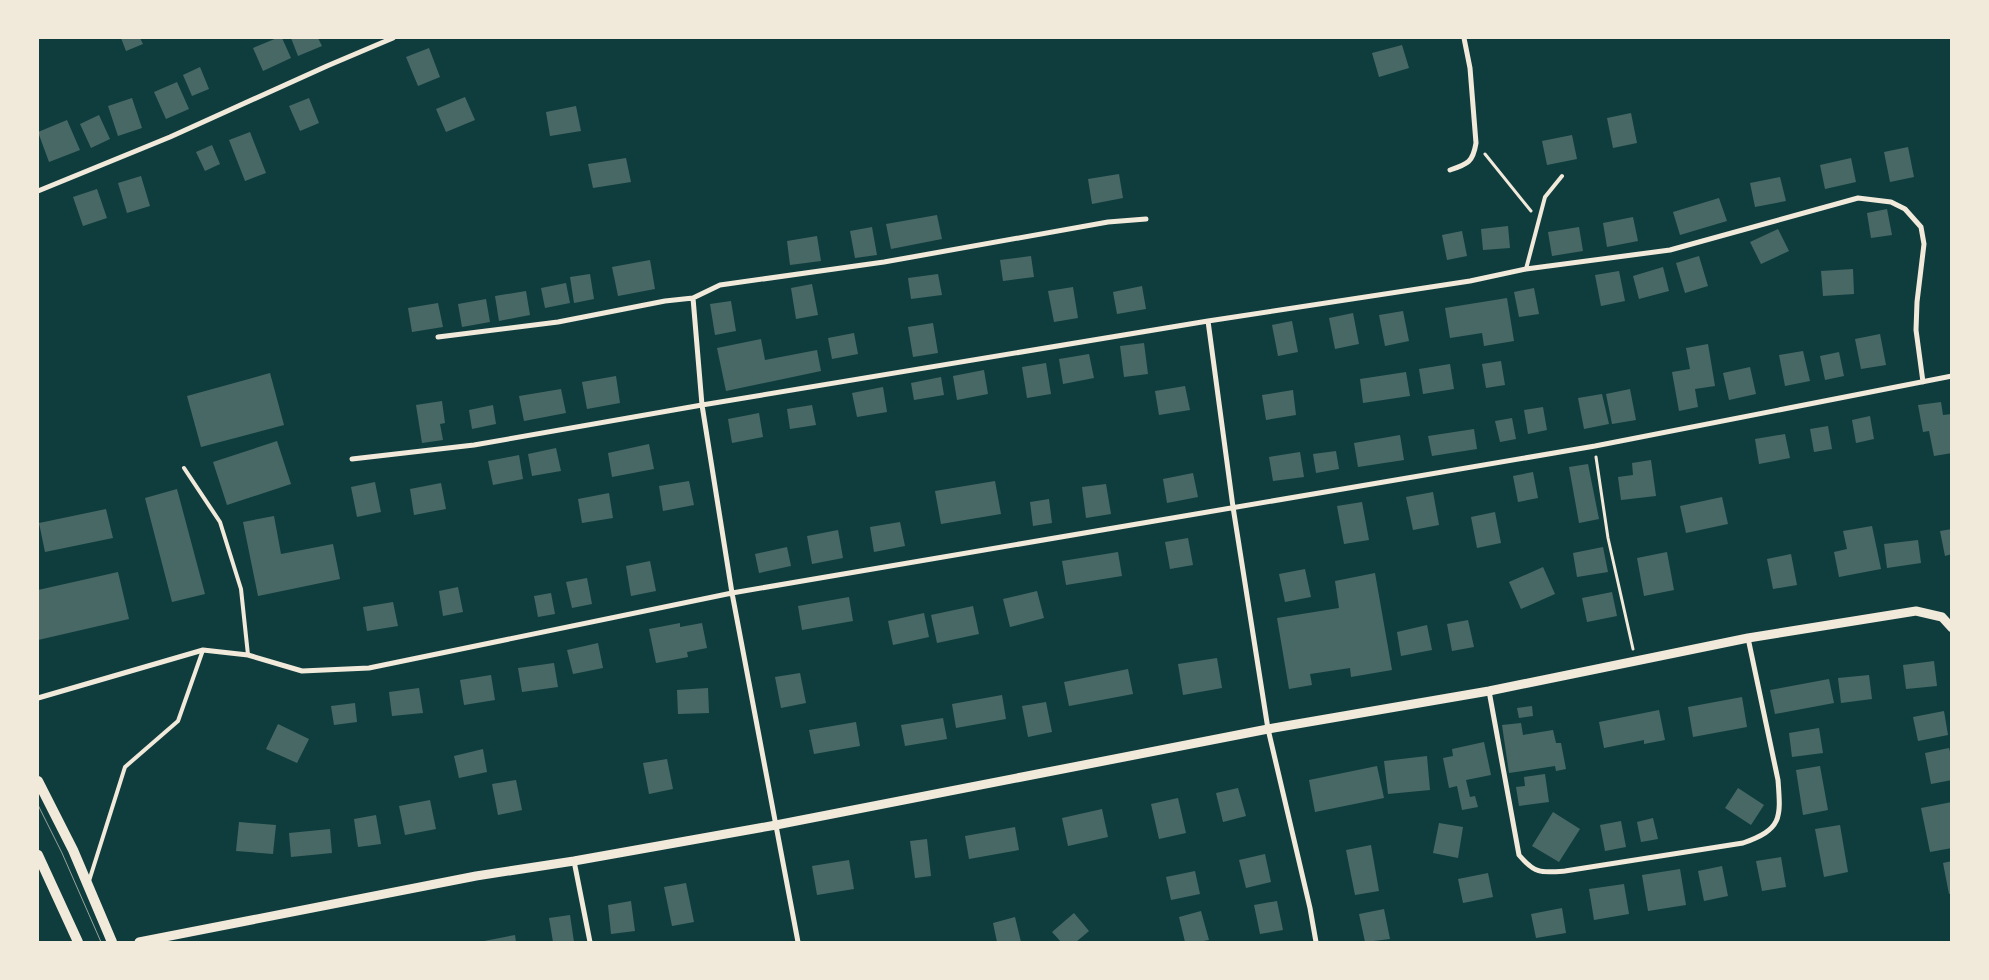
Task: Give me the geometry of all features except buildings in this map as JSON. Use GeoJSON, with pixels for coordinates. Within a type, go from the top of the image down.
{"type":"FeatureCollection","features":[{"type":"Feature","properties":{"kind":"main road"},"geometry":{"type":"LineString","coordinates":[[38,781],[72,850],[112,942]]}},
{"type":"Feature","properties":{"kind":"main road"},"geometry":{"type":"LineString","coordinates":[[38,855],[78,942]]}},
{"type":"Feature","properties":{"kind":"street"},"geometry":{"type":"LineString","coordinates":[[38,191],[170,137],[326,66],[394,38]]}},
{"type":"Feature","properties":{"kind":"street"},"geometry":{"type":"LineString","coordinates":[[1450,170],[1466,165],[1474,155],[1476,143],[1470,68],[1464,38]]}},
{"type":"Feature","properties":{"kind":"street"},"geometry":{"type":"LineString","coordinates":[[352,459],[474,445],[702,405],[1470,281],[1526,269],[1670,250],[1858,198],[1891,202],[1905,209],[1921,227],[1924,244],[1917,302],[1916,330],[1923,382]]}},
{"type":"Feature","properties":{"kind":"street"},"geometry":{"type":"LineString","coordinates":[[438,337],[558,322],[693,298],[720,285],[884,262],[1108,222],[1146,219]]}},
{"type":"Feature","properties":{"kind":"street"},"geometry":{"type":"LineString","coordinates":[[693,298],[702,405],[732,593],[798,942]]}},
{"type":"Feature","properties":{"kind":"street"},"geometry":{"type":"LineString","coordinates":[[1208,322],[1233,507],[1268,729],[1310,908],[1316,942]]}},
{"type":"Feature","properties":{"kind":"street"},"geometry":{"type":"LineString","coordinates":[[38,698],[203,650],[248,655],[302,672],[369,668],[732,593],[1595,446],[1952,376]]}},
{"type":"Feature","properties":{"kind":"street"},"geometry":{"type":"LineString","coordinates":[[138,942],[420,886],[776,825],[1268,729],[1489,691],[1748,638],[1916,611],[1942,617],[1952,628]]}},
{"type":"Feature","properties":{"kind":"street"},"geometry":{"type":"LineString","coordinates":[[1489,691],[1519,855],[1530,868],[1545,873],[1566,871],[1743,843],[1763,836],[1771,830],[1777,821],[1780,801],[1778,780],[1748,638]]}},
{"type":"Feature","properties":{"kind":"street"},"geometry":{"type":"LineString","coordinates":[[574,861],[590,942]]}},
{"type":"Feature","properties":{"kind":"lane"},"geometry":{"type":"LineString","coordinates":[[1526,269],[1546,197],[1562,176]]}},
{"type":"Feature","properties":{"kind":"lane"},"geometry":{"type":"LineString","coordinates":[[184,468],[220,522],[240,589],[248,655]]}},
{"type":"Feature","properties":{"kind":"lane"},"geometry":{"type":"LineString","coordinates":[[87,885],[125,767],[178,721],[203,650]]}},
{"type":"Feature","properties":{"kind":"path"},"geometry":{"type":"LineString","coordinates":[[1476,143],[1540,221]]}},
{"type":"Feature","properties":{"kind":"path"},"geometry":{"type":"LineString","coordinates":[[1595,446],[1608,538],[1636,662]]}},
{"type":"Feature","properties":{"kind":"tram line"},"geometry":{"type":"LineString","coordinates":[[38,805],[62,853],[101,942]]}}]}
